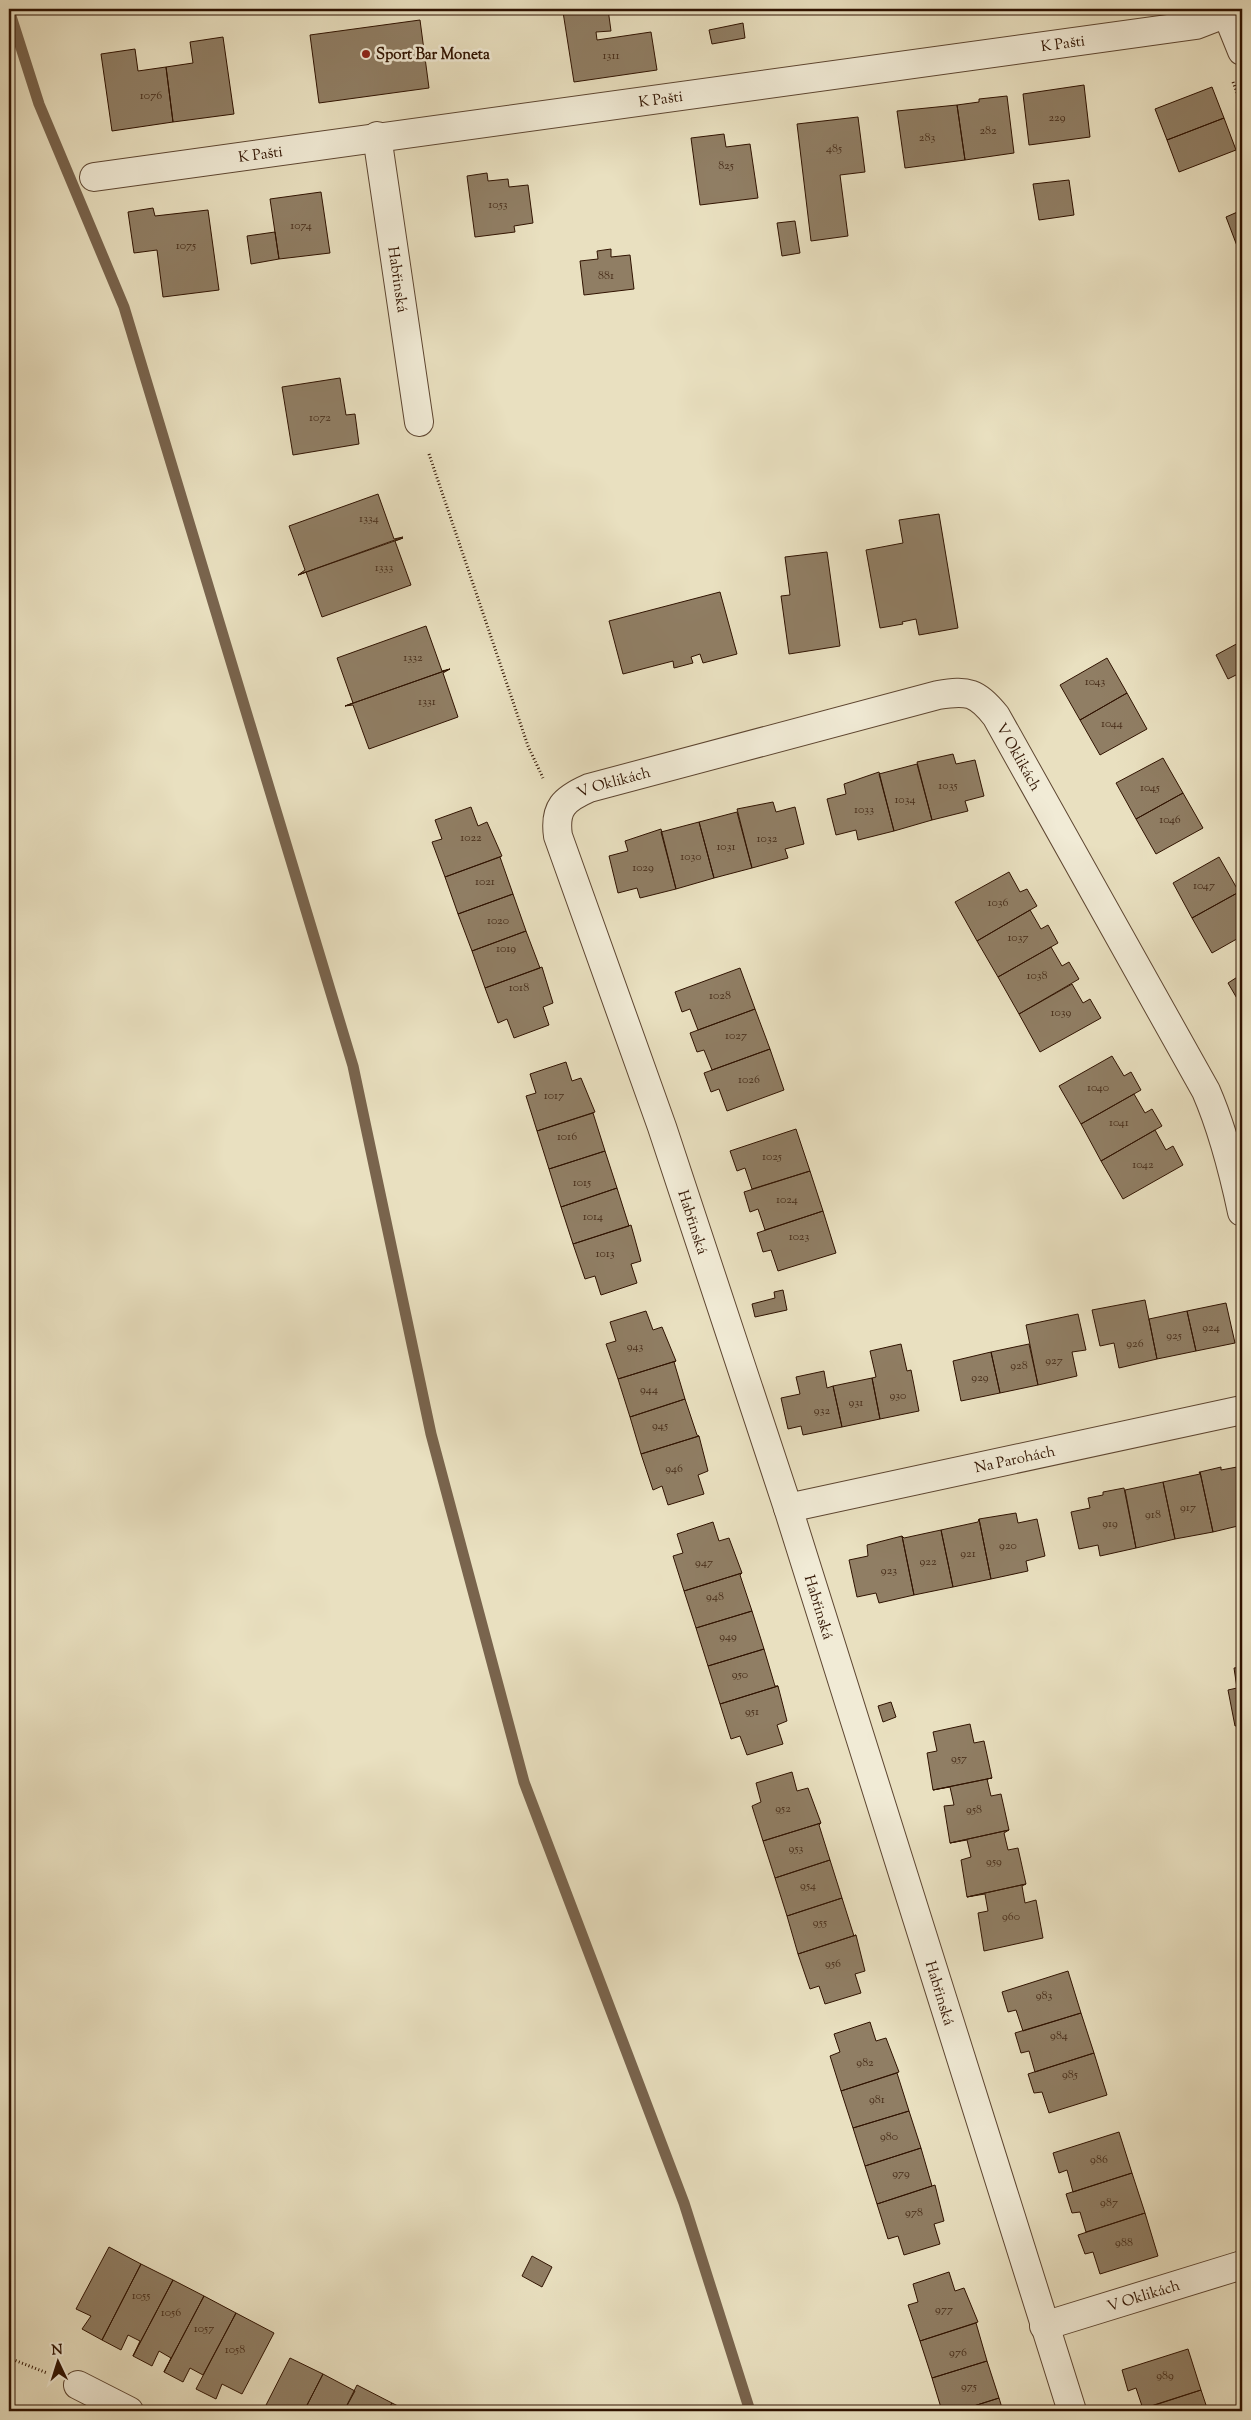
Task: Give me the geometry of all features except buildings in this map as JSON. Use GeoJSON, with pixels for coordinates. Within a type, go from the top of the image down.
{"type":"FeatureCollection","features":[{"type":"Feature","properties":{"kind":"street"},"geometry":{"type":"LineString","coordinates":[[1226,11],[1242,51]]}},
{"type":"Feature","properties":{"kind":"street","name":"K Pašti"},"geometry":{"type":"LineString","coordinates":[[94,177],[377,136],[1196,25],[1226,11]]}},
{"type":"Feature","properties":{"kind":"street","name":"Habřinská"},"geometry":{"type":"LineString","coordinates":[[377,136],[419,422]]}},
{"type":"Feature","properties":{"kind":"street","name":"V Oklikách"},"geometry":{"type":"LineString","coordinates":[[560,807],[570,798],[589,788],[938,695],[957,692],[972,693],[986,703],[996,716],[1206,1091],[1220,1123],[1242,1212]]}},
{"type":"Feature","properties":{"kind":"street","name":"Habřinská"},"geometry":{"type":"LineString","coordinates":[[560,807],[557,816],[558,836],[662,1127],[788,1508],[1072,2411]]}},
{"type":"Feature","properties":{"kind":"street","name":"Na Parohách"},"geometry":{"type":"LineString","coordinates":[[788,1508],[1242,1410]]}},
{"type":"Feature","properties":{"kind":"street","name":"V Oklikách"},"geometry":{"type":"LineString","coordinates":[[1044,2326],[1242,2265]]}},
{"type":"Feature","properties":{"kind":"street"},"geometry":{"type":"LineString","coordinates":[[78,2385],[129,2411]]}},
{"type":"Feature","properties":{"kind":"path"},"geometry":{"type":"LineString","coordinates":[[419,422],[528,746],[560,807]]}},
{"type":"Feature","properties":{"kind":"path"},"geometry":{"type":"LineString","coordinates":[[9,2358],[78,2385]]}},
{"type":"Feature","properties":{"kind":"waterway"},"geometry":{"type":"LineString","coordinates":[[9,10],[39,104],[124,307],[353,1066],[431,1434],[524,1782],[684,2203],[750,2411]]}},
{"type":"Feature","properties":{"kind":"place","name":"Sport Bar Moneta"},"geometry":{"type":"Point","coordinates":[366,54]}}]}
